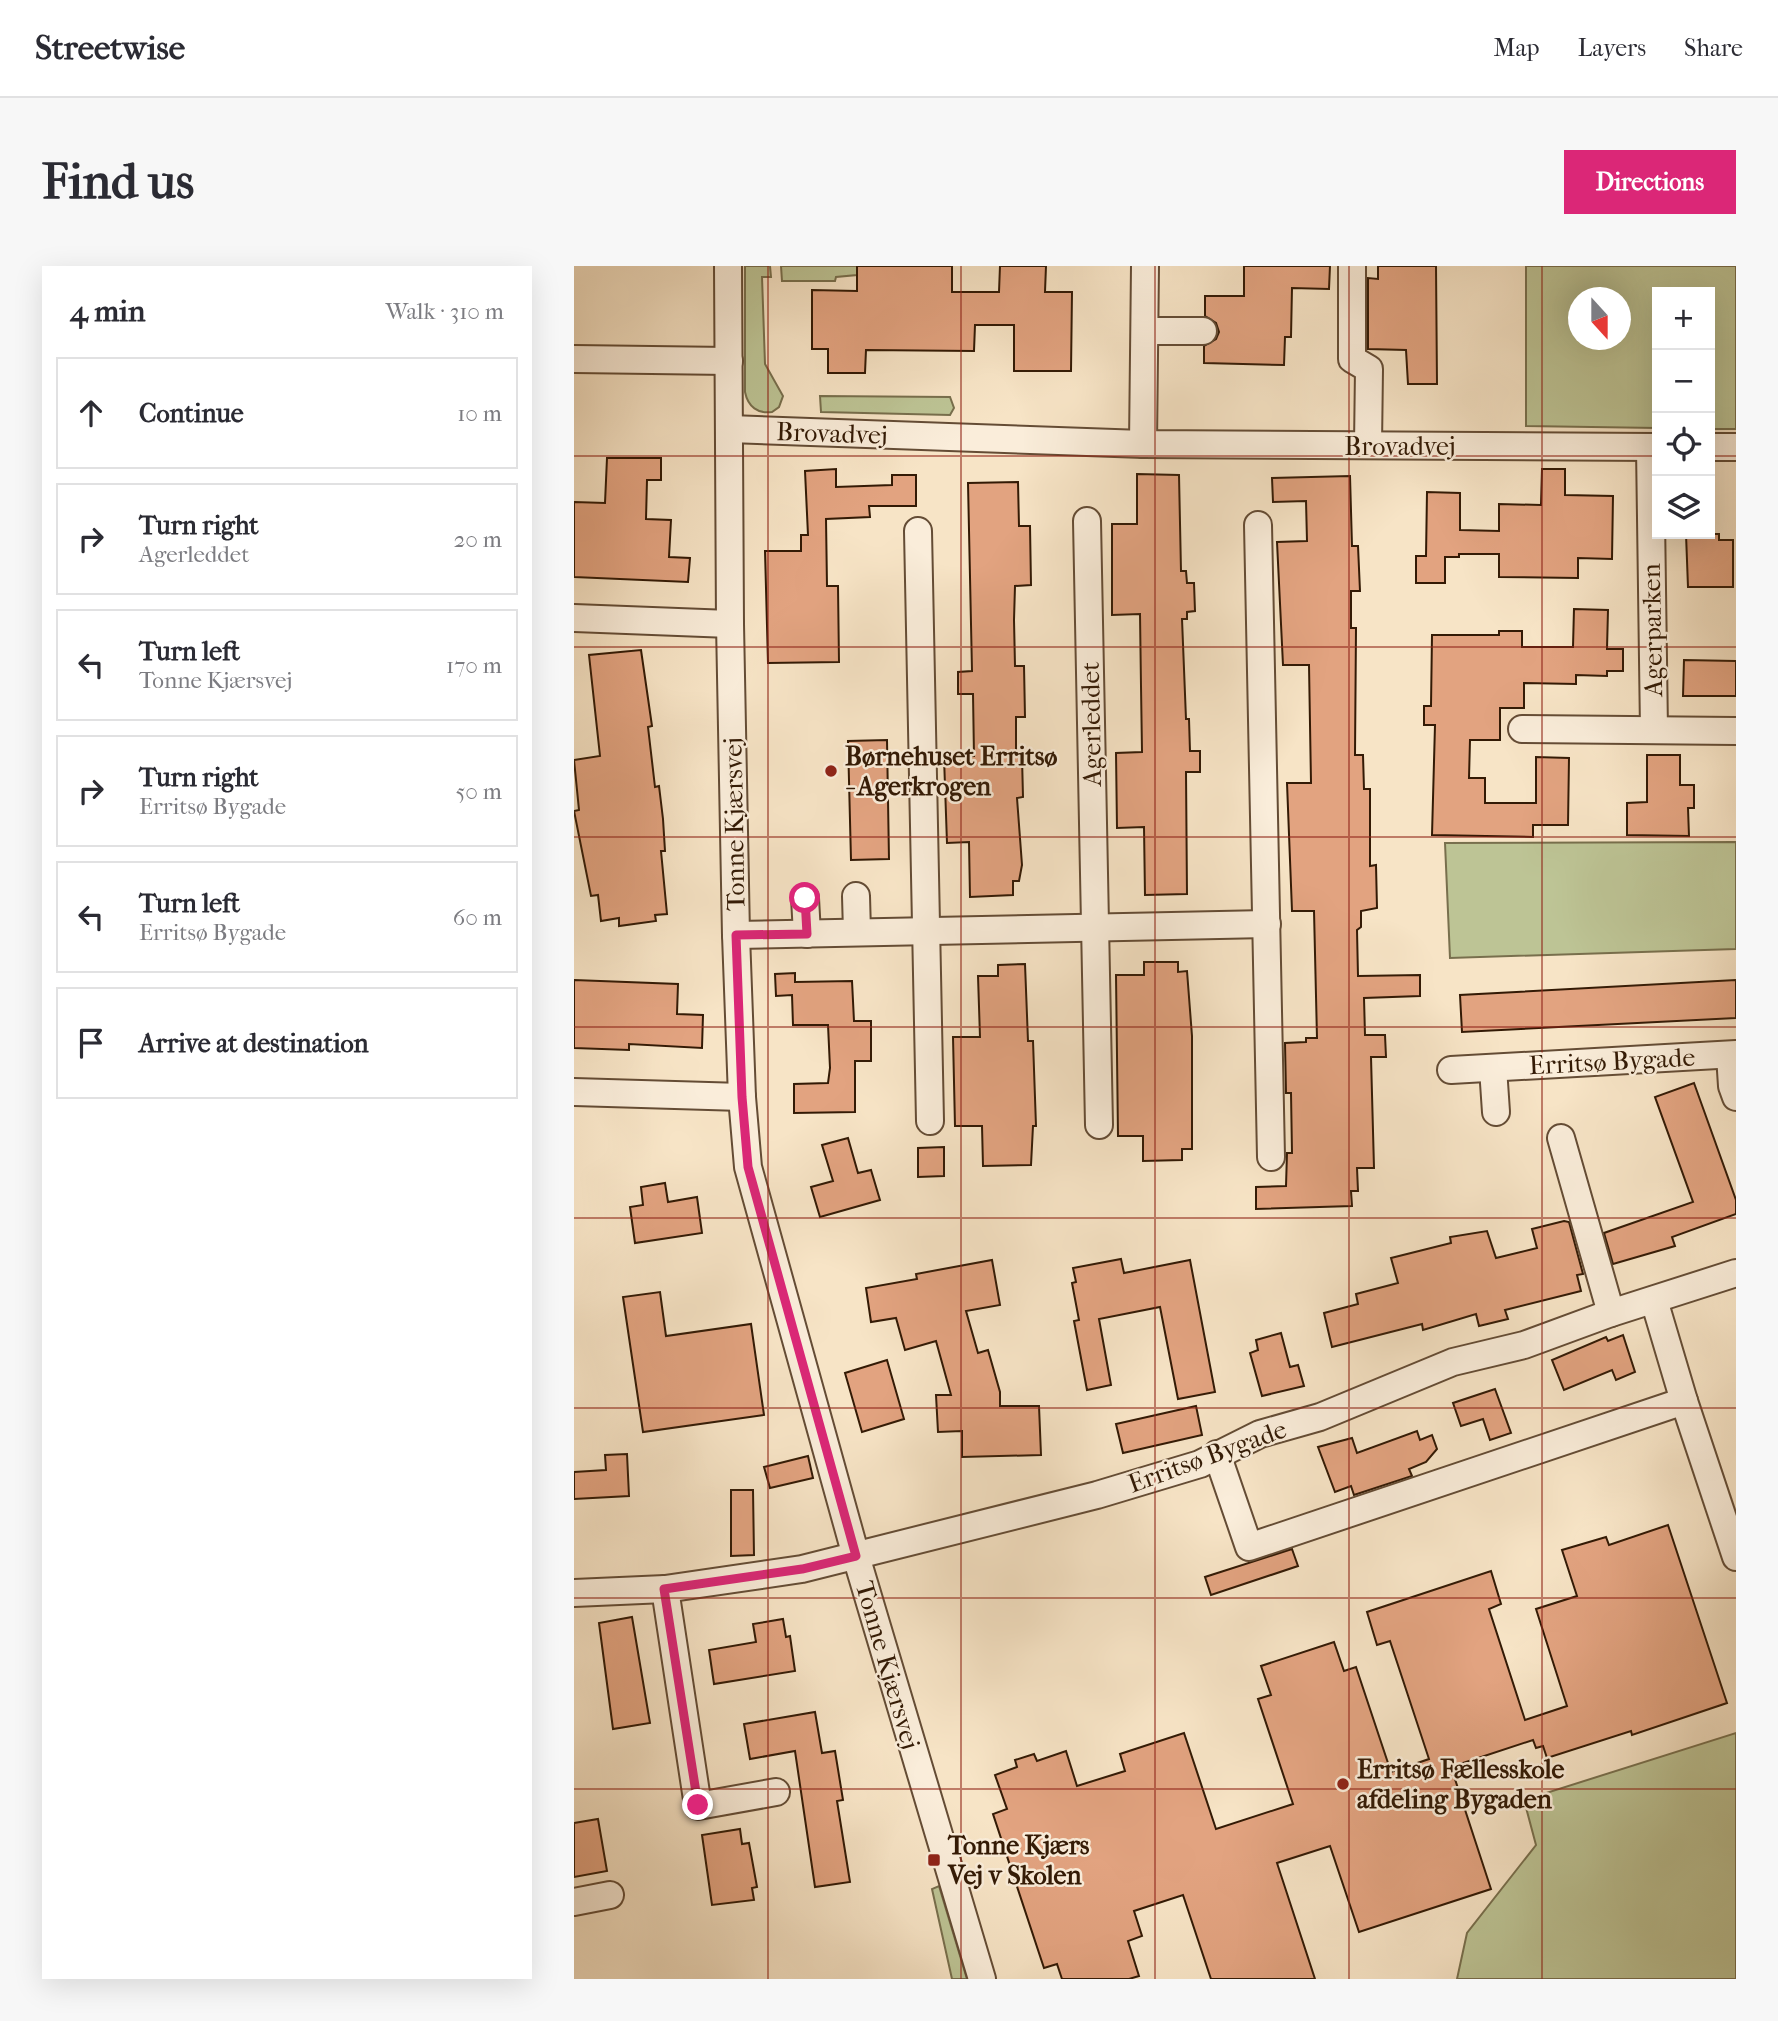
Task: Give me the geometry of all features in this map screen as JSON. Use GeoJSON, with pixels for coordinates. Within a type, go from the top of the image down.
{"type":"FeatureCollection","features":[{"type":"Feature","properties":{"kind":"street","name":"Tonne Kjærsvej"},"geometry":{"type":"LineString","coordinates":[[728,266],[730,624],[736,935],[742,1097],[748,1167],[856,1556],[982,1979]]}},
{"type":"Feature","properties":{"kind":"street"},"geometry":{"type":"LineString","coordinates":[[1143,444],[1145,266]]}},
{"type":"Feature","properties":{"kind":"street"},"geometry":{"type":"LineString","coordinates":[[1352,266],[1352,359],[1369,369],[1368,445]]}},
{"type":"Feature","properties":{"kind":"street"},"geometry":{"type":"LineString","coordinates":[[1145,331],[1203,331]]}},
{"type":"Feature","properties":{"kind":"street"},"geometry":{"type":"LineString","coordinates":[[574,359],[729,361]]}},
{"type":"Feature","properties":{"kind":"street","name":"Brovadvej"},"geometry":{"type":"LineString","coordinates":[[730,429],[1143,444],[1652,447]]}},
{"type":"Feature","properties":{"kind":"street"},"geometry":{"type":"LineString","coordinates":[[1715,447],[1736,447]]}},
{"type":"Feature","properties":{"kind":"street","name":"Agerparken"},"geometry":{"type":"LineString","coordinates":[[1654,476],[1654,730]]}},
{"type":"Feature","properties":{"kind":"street","name":"Agerleddet"},"geometry":{"type":"LineString","coordinates":[[1087,522],[1099,1125]]}},
{"type":"Feature","properties":{"kind":"street"},"geometry":{"type":"LineString","coordinates":[[1258,525],[1271,1157]]}},
{"type":"Feature","properties":{"kind":"street"},"geometry":{"type":"LineString","coordinates":[[918,531],[930,1121]]}},
{"type":"Feature","properties":{"kind":"street"},"geometry":{"type":"LineString","coordinates":[[574,618],[730,624]]}},
{"type":"Feature","properties":{"kind":"street","name":"Agerparken"},"geometry":{"type":"LineString","coordinates":[[1522,729],[1736,731]]}},
{"type":"Feature","properties":{"kind":"street"},"geometry":{"type":"LineString","coordinates":[[856,896],[858,932]]}},
{"type":"Feature","properties":{"kind":"street"},"geometry":{"type":"LineString","coordinates":[[805,898],[807,934]]}},
{"type":"Feature","properties":{"kind":"street"},"geometry":{"type":"LineString","coordinates":[[736,935],[1266,924]]}},
{"type":"Feature","properties":{"kind":"street","name":"Erritsø Bygade"},"geometry":{"type":"LineString","coordinates":[[1451,1070],[1733,1055],[1732,1086],[1736,1097]]}},
{"type":"Feature","properties":{"kind":"street"},"geometry":{"type":"LineString","coordinates":[[1493,1068],[1496,1112]]}},
{"type":"Feature","properties":{"kind":"street"},"geometry":{"type":"LineString","coordinates":[[574,1092],[742,1097]]}},
{"type":"Feature","properties":{"kind":"street"},"geometry":{"type":"LineString","coordinates":[[1561,1138],[1611,1313]]}},
{"type":"Feature","properties":{"kind":"street","name":"Erritsø Bygade"},"geometry":{"type":"LineString","coordinates":[[574,1593],[664,1589],[802,1569],[1097,1495],[1200,1464],[1259,1434],[1320,1417],[1453,1362],[1524,1345],[1611,1313],[1736,1273]]}},
{"type":"Feature","properties":{"kind":"street"},"geometry":{"type":"LineString","coordinates":[[1654,1300],[1684,1401],[1736,1557]]}},
{"type":"Feature","properties":{"kind":"street"},"geometry":{"type":"LineString","coordinates":[[1217,1454],[1249,1546],[1684,1401]]}},
{"type":"Feature","properties":{"kind":"street"},"geometry":{"type":"LineString","coordinates":[[664,1589],[698,1805],[776,1792]]}},
{"type":"Feature","properties":{"kind":"street"},"geometry":{"type":"LineString","coordinates":[[574,1902],[610,1895]]}},
{"type":"Feature","properties":{"kind":"green space"},"geometry":{"type":"Polygon","coordinates":[[[745,266],[770,266],[771,277],[762,277],[765,364],[783,396],[779,407],[772,412],[762,412],[754,408],[745,392],[745,266]]]}},
{"type":"Feature","properties":{"kind":"green space"},"geometry":{"type":"Polygon","coordinates":[[[781,266],[857,266],[857,275],[836,277],[835,281],[782,281],[781,266]]]}},
{"type":"Feature","properties":{"kind":"green space"},"geometry":{"type":"Polygon","coordinates":[[[1526,266],[1736,266],[1736,429],[1715,429],[1715,287],[1652,287],[1652,428],[1526,426],[1526,266]]]}},
{"type":"Feature","properties":{"kind":"green space"},"geometry":{"type":"Polygon","coordinates":[[[820,396],[950,397],[954,408],[950,415],[821,412],[820,396]]]}},
{"type":"Feature","properties":{"kind":"green space"},"geometry":{"type":"Polygon","coordinates":[[[1736,842],[1736,949],[1450,958],[1445,843],[1736,842]]]}},
{"type":"Feature","properties":{"kind":"green space"},"geometry":{"type":"Polygon","coordinates":[[[1736,1733],[1736,1979],[1457,1979],[1467,1933],[1536,1845],[1524,1800],[1736,1733]]]}},
{"type":"Feature","properties":{"kind":"green space"},"geometry":{"type":"Polygon","coordinates":[[[939,1886],[967,1979],[952,1979],[932,1889],[939,1886]]]}},
{"type":"Feature","properties":{"kind":"building"},"geometry":{"type":"Polygon","coordinates":[[[857,266],[952,266],[952,292],[999,292],[1000,266],[1046,266],[1045,292],[1072,292],[1071,371],[1014,371],[1014,325],[975,325],[974,351],[866,350],[865,373],[828,373],[828,349],[812,349],[812,290],[857,291],[857,266]]]}},
{"type":"Feature","properties":{"kind":"building"},"geometry":{"type":"Polygon","coordinates":[[[1244,266],[1330,266],[1329,289],[1292,288],[1291,337],[1285,337],[1284,365],[1204,363],[1204,346],[1216,339],[1219,332],[1216,323],[1205,316],[1205,296],[1244,296],[1244,266]]]}},
{"type":"Feature","properties":{"kind":"building"},"geometry":{"type":"Polygon","coordinates":[[[1378,266],[1436,266],[1437,384],[1408,384],[1406,350],[1368,349],[1368,278],[1378,279],[1378,266]]]}},
{"type":"Feature","properties":{"kind":"building"},"geometry":{"type":"Polygon","coordinates":[[[607,458],[661,458],[661,480],[647,480],[646,519],[671,520],[669,557],[690,558],[688,582],[574,577],[574,502],[605,503],[607,458]]]}},
{"type":"Feature","properties":{"kind":"building"},"geometry":{"type":"Polygon","coordinates":[[[836,469],[836,487],[892,485],[892,475],[916,475],[916,506],[869,506],[870,517],[826,519],[827,586],[838,586],[839,662],[768,663],[765,551],[801,551],[801,535],[808,535],[805,471],[836,469]]]}},
{"type":"Feature","properties":{"kind":"building"},"geometry":{"type":"Polygon","coordinates":[[[1542,469],[1565,469],[1565,495],[1613,496],[1612,559],[1578,558],[1578,578],[1499,577],[1499,554],[1459,554],[1459,557],[1445,557],[1445,583],[1416,583],[1416,556],[1426,556],[1427,492],[1460,493],[1460,530],[1499,531],[1499,504],[1541,505],[1542,469]]]}},
{"type":"Feature","properties":{"kind":"building"},"geometry":{"type":"Polygon","coordinates":[[[1137,474],[1179,475],[1181,571],[1186,571],[1187,583],[1194,583],[1195,611],[1187,612],[1187,619],[1182,619],[1190,751],[1200,751],[1200,772],[1186,772],[1187,894],[1145,895],[1144,827],[1117,828],[1116,753],[1142,752],[1140,614],[1112,615],[1112,524],[1137,524],[1137,474]]]}},
{"type":"Feature","properties":{"kind":"building"},"geometry":{"type":"Polygon","coordinates":[[[1350,476],[1352,546],[1358,546],[1360,591],[1351,591],[1351,628],[1356,628],[1355,755],[1363,755],[1364,789],[1370,789],[1370,866],[1376,865],[1377,908],[1361,911],[1361,927],[1357,930],[1358,976],[1420,975],[1420,996],[1364,998],[1365,1035],[1385,1035],[1386,1057],[1371,1057],[1374,1168],[1357,1168],[1358,1191],[1351,1191],[1352,1206],[1256,1209],[1256,1187],[1286,1186],[1287,1153],[1292,1153],[1291,1093],[1286,1093],[1285,1043],[1306,1042],[1306,1038],[1317,1038],[1314,911],[1292,911],[1287,783],[1311,783],[1309,665],[1283,665],[1277,542],[1307,541],[1306,501],[1273,502],[1272,478],[1350,476]]]}},
{"type":"Feature","properties":{"kind":"building"},"geometry":{"type":"Polygon","coordinates":[[[1018,482],[1019,526],[1030,526],[1031,585],[1015,586],[1015,666],[1024,666],[1025,717],[1016,717],[1016,757],[1022,757],[1023,797],[1017,798],[1022,865],[1019,881],[1013,881],[1013,895],[970,897],[969,842],[947,843],[944,757],[974,756],[973,694],[958,694],[958,672],[972,671],[968,483],[1018,482]]]}},
{"type":"Feature","properties":{"kind":"building"},"geometry":{"type":"Polygon","coordinates":[[[1715,534],[1719,534],[1719,540],[1733,540],[1733,587],[1688,587],[1686,539],[1715,539],[1715,534]]]}},
{"type":"Feature","properties":{"kind":"building"},"geometry":{"type":"Polygon","coordinates":[[[1574,609],[1608,610],[1607,649],[1623,649],[1623,671],[1607,671],[1607,676],[1576,675],[1576,684],[1524,683],[1524,708],[1500,708],[1500,740],[1470,740],[1469,778],[1485,778],[1485,803],[1536,803],[1536,757],[1569,758],[1568,825],[1533,825],[1533,837],[1432,835],[1435,725],[1424,725],[1424,706],[1431,706],[1432,635],[1499,635],[1499,631],[1522,631],[1522,647],[1573,647],[1574,609]]]}},
{"type":"Feature","properties":{"kind":"building"},"geometry":{"type":"Polygon","coordinates":[[[641,650],[652,726],[648,727],[655,787],[659,786],[663,819],[665,851],[661,851],[667,914],[655,915],[656,921],[619,926],[619,918],[601,921],[598,895],[591,896],[574,811],[579,810],[574,760],[600,756],[589,655],[641,650]]]}},
{"type":"Feature","properties":{"kind":"building"},"geometry":{"type":"Polygon","coordinates":[[[1684,660],[1736,661],[1736,696],[1683,696],[1684,660]]]}},
{"type":"Feature","properties":{"kind":"building"},"geometry":{"type":"Polygon","coordinates":[[[887,740],[889,859],[851,860],[848,741],[887,740]]]}},
{"type":"Feature","properties":{"kind":"building"},"geometry":{"type":"Polygon","coordinates":[[[1647,755],[1680,755],[1680,785],[1694,785],[1694,808],[1688,808],[1689,836],[1627,835],[1627,803],[1647,802],[1647,755]]]}},
{"type":"Feature","properties":{"kind":"building"},"geometry":{"type":"Polygon","coordinates":[[[1144,962],[1178,962],[1178,972],[1187,971],[1192,1036],[1192,1149],[1182,1149],[1182,1160],[1143,1161],[1143,1136],[1118,1136],[1116,975],[1144,975],[1144,962]]]}},
{"type":"Feature","properties":{"kind":"building"},"geometry":{"type":"Polygon","coordinates":[[[1025,964],[1028,1041],[1033,1041],[1036,1126],[1033,1126],[1031,1165],[983,1166],[982,1126],[955,1126],[953,1037],[980,1037],[978,976],[998,976],[998,965],[1025,964]]]}},
{"type":"Feature","properties":{"kind":"building"},"geometry":{"type":"Polygon","coordinates":[[[795,973],[795,982],[852,981],[854,1021],[871,1021],[871,1061],[855,1061],[855,1112],[794,1113],[794,1084],[828,1083],[830,1068],[828,1025],[793,1025],[792,995],[776,996],[775,974],[795,973]]]}},
{"type":"Feature","properties":{"kind":"building"},"geometry":{"type":"Polygon","coordinates":[[[574,980],[678,984],[677,1014],[703,1015],[702,1048],[629,1044],[629,1050],[574,1048],[574,980]]]}},
{"type":"Feature","properties":{"kind":"building"},"geometry":{"type":"Polygon","coordinates":[[[1736,980],[1736,1018],[1462,1032],[1460,995],[1736,980]]]}},
{"type":"Feature","properties":{"kind":"building"},"geometry":{"type":"Polygon","coordinates":[[[1694,1083],[1736,1200],[1736,1214],[1672,1237],[1675,1246],[1613,1264],[1604,1233],[1693,1202],[1655,1097],[1694,1083]]]}},
{"type":"Feature","properties":{"kind":"building"},"geometry":{"type":"Polygon","coordinates":[[[848,1138],[858,1173],[871,1170],[880,1200],[820,1217],[811,1187],[833,1181],[822,1145],[848,1138]]]}},
{"type":"Feature","properties":{"kind":"building"},"geometry":{"type":"Polygon","coordinates":[[[944,1147],[944,1176],[918,1177],[918,1148],[944,1147]]]}},
{"type":"Feature","properties":{"kind":"building"},"geometry":{"type":"Polygon","coordinates":[[[665,1183],[668,1202],[697,1197],[702,1233],[635,1243],[630,1207],[643,1205],[641,1187],[665,1183]]]}},
{"type":"Feature","properties":{"kind":"building"},"geometry":{"type":"Polygon","coordinates":[[[1569,1222],[1583,1274],[1577,1275],[1581,1291],[1505,1310],[1508,1319],[1479,1326],[1476,1314],[1423,1330],[1422,1324],[1332,1347],[1324,1313],[1358,1304],[1356,1294],[1398,1283],[1391,1258],[1451,1243],[1450,1237],[1487,1231],[1496,1258],[1537,1248],[1532,1229],[1569,1222]]]}},
{"type":"Feature","properties":{"kind":"building"},"geometry":{"type":"Polygon","coordinates":[[[1121,1259],[1124,1273],[1190,1260],[1215,1392],[1178,1399],[1160,1307],[1099,1319],[1111,1385],[1087,1390],[1074,1321],[1079,1320],[1072,1283],[1076,1282],[1073,1268],[1121,1259]]]}},
{"type":"Feature","properties":{"kind":"building"},"geometry":{"type":"Polygon","coordinates":[[[992,1260],[1000,1305],[966,1311],[978,1353],[988,1350],[1000,1392],[1000,1406],[1039,1406],[1041,1455],[962,1457],[962,1431],[938,1432],[936,1395],[951,1395],[936,1341],[905,1350],[896,1318],[871,1322],[866,1288],[917,1279],[916,1274],[992,1260]]]}},
{"type":"Feature","properties":{"kind":"building"},"geometry":{"type":"Polygon","coordinates":[[[660,1292],[666,1336],[751,1324],[764,1415],[643,1432],[623,1297],[660,1292]]]}},
{"type":"Feature","properties":{"kind":"building"},"geometry":{"type":"Polygon","coordinates":[[[1281,1333],[1290,1367],[1298,1365],[1304,1386],[1262,1396],[1250,1353],[1258,1350],[1256,1340],[1281,1333]]]}},
{"type":"Feature","properties":{"kind":"building"},"geometry":{"type":"Polygon","coordinates":[[[1623,1335],[1635,1372],[1616,1380],[1612,1370],[1564,1390],[1552,1360],[1606,1337],[1608,1341],[1623,1335]]]}},
{"type":"Feature","properties":{"kind":"building"},"geometry":{"type":"Polygon","coordinates":[[[887,1360],[904,1419],[862,1432],[845,1373],[887,1360]]]}},
{"type":"Feature","properties":{"kind":"building"},"geometry":{"type":"Polygon","coordinates":[[[1495,1389],[1511,1433],[1490,1440],[1483,1419],[1461,1426],[1453,1403],[1495,1389]]]}},
{"type":"Feature","properties":{"kind":"building"},"geometry":{"type":"Polygon","coordinates":[[[1196,1406],[1202,1435],[1123,1453],[1116,1424],[1196,1406]]]}},
{"type":"Feature","properties":{"kind":"building"},"geometry":{"type":"Polygon","coordinates":[[[1417,1431],[1420,1440],[1432,1435],[1437,1449],[1426,1462],[1409,1469],[1412,1476],[1354,1495],[1351,1486],[1335,1492],[1318,1447],[1352,1438],[1357,1453],[1417,1431]]]}},
{"type":"Feature","properties":{"kind":"building"},"geometry":{"type":"Polygon","coordinates":[[[627,1454],[629,1496],[574,1499],[574,1472],[606,1470],[605,1455],[627,1454]]]}},
{"type":"Feature","properties":{"kind":"building"},"geometry":{"type":"Polygon","coordinates":[[[808,1456],[813,1478],[770,1488],[764,1467],[808,1456]]]}},
{"type":"Feature","properties":{"kind":"building"},"geometry":{"type":"Polygon","coordinates":[[[731,1490],[753,1490],[754,1555],[731,1556],[731,1490]]]}},
{"type":"Feature","properties":{"kind":"building","name":"Erritsø Fællesskole afdeling Bygaden"},"geometry":{"type":"Polygon","coordinates":[[[1668,1525],[1727,1703],[1632,1735],[1631,1731],[1547,1758],[1543,1746],[1536,1748],[1533,1740],[1451,1767],[1491,1889],[1359,1932],[1330,1846],[1277,1863],[1315,1979],[1211,1979],[1183,1895],[1134,1911],[1142,1936],[1128,1941],[1139,1976],[1129,1979],[1062,1979],[1057,1964],[1044,1968],[993,1814],[1007,1809],[995,1775],[1017,1767],[1015,1760],[1034,1754],[1037,1761],[1066,1751],[1077,1786],[1125,1771],[1120,1754],[1184,1733],[1216,1829],[1293,1804],[1258,1699],[1271,1695],[1261,1666],[1334,1642],[1344,1671],[1356,1667],[1391,1772],[1429,1759],[1390,1641],[1377,1645],[1367,1612],[1491,1571],[1501,1604],[1489,1609],[1525,1720],[1567,1706],[1536,1609],[1577,1596],[1562,1550],[1606,1537],[1609,1545],[1668,1525]]]}},
{"type":"Feature","properties":{"kind":"building"},"geometry":{"type":"Polygon","coordinates":[[[1292,1549],[1298,1566],[1211,1595],[1205,1577],[1292,1549]]]}},
{"type":"Feature","properties":{"kind":"building"},"geometry":{"type":"Polygon","coordinates":[[[632,1617],[650,1723],[613,1729],[599,1623],[632,1617]]]}},
{"type":"Feature","properties":{"kind":"building"},"geometry":{"type":"Polygon","coordinates":[[[783,1619],[786,1637],[790,1636],[795,1671],[714,1684],[709,1650],[756,1642],[753,1624],[783,1619]]]}},
{"type":"Feature","properties":{"kind":"building"},"geometry":{"type":"Polygon","coordinates":[[[815,1712],[822,1753],[835,1751],[843,1800],[837,1801],[850,1882],[815,1887],[795,1751],[750,1759],[744,1724],[815,1712]]]}},
{"type":"Feature","properties":{"kind":"building"},"geometry":{"type":"Polygon","coordinates":[[[598,1819],[607,1871],[574,1877],[574,1823],[598,1819]]]}},
{"type":"Feature","properties":{"kind":"building"},"geometry":{"type":"Polygon","coordinates":[[[740,1829],[742,1844],[749,1843],[757,1887],[752,1888],[754,1900],[712,1905],[702,1835],[740,1829]]]}},
{"type":"Feature","properties":{"kind":"place","name":"Børnehuset Erritsø - Agerkrogen"},"geometry":{"type":"Point","coordinates":[831,771]}},
{"type":"Feature","properties":{"kind":"place","name":"Erritsø Fællesskole afdeling Bygaden"},"geometry":{"type":"Point","coordinates":[1343,1784]}},
{"type":"Feature","properties":{"kind":"place","name":"Tonne Kjærs Vej v Skolen"},"geometry":{"type":"Point","coordinates":[934,1860]}},
{"type":"Feature","properties":{"kind":"route"},"geometry":{"type":"LineString","coordinates":[[698,1805],[664,1589],[802,1569],[856,1556],[748,1167],[742,1097],[736,935],[807,934],[805,898]]}}]}
